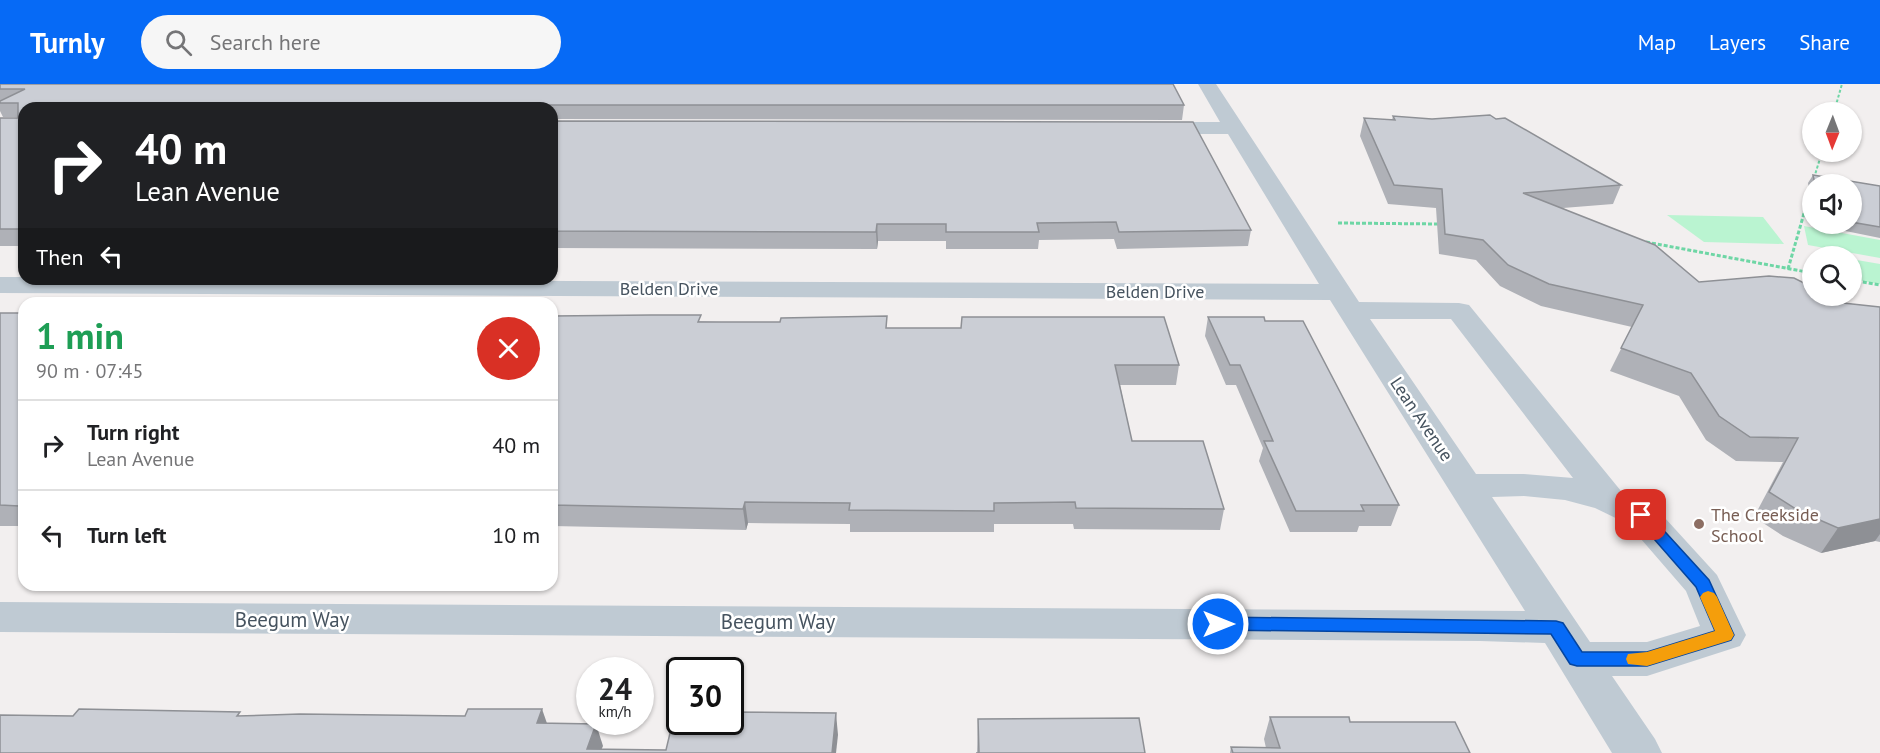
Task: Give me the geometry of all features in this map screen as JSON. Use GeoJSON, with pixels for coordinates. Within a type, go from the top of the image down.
{"type":"FeatureCollection","features":[{"type":"Feature","properties":{"kind":"street","name":"Lean Avenue"},"geometry":{"type":"LineString","coordinates":[[1207,84],[1344,301],[1638,753]]}},
{"type":"Feature","properties":{"kind":"street"},"geometry":{"type":"LineString","coordinates":[[1135,128],[1234,128]]}},
{"type":"Feature","properties":{"kind":"street","name":"Belden Drive"},"geometry":{"type":"LineString","coordinates":[[0,285],[1344,301],[1459,311],[1608,499]]}},
{"type":"Feature","properties":{"kind":"street"},"geometry":{"type":"LineString","coordinates":[[1466,486],[1524,485],[1565,488],[1608,499]]}},
{"type":"Feature","properties":{"kind":"street","name":"Beegum Way"},"geometry":{"type":"LineString","coordinates":[[0,617],[1480,625],[1647,659],[1725,635],[1703,585],[1641,515],[1608,499]]}},
{"type":"Feature","properties":{"kind":"path"},"geometry":{"type":"LineString","coordinates":[[1837,102],[1842,84]]}},
{"type":"Feature","properties":{"kind":"path"},"geometry":{"type":"LineString","coordinates":[[1788,269],[1802,220]]}},
{"type":"Feature","properties":{"kind":"path"},"geometry":{"type":"LineString","coordinates":[[1338,224],[1444,224]]}},
{"type":"Feature","properties":{"kind":"path"},"geometry":{"type":"LineString","coordinates":[[1640,241],[1802,271]]}},
{"type":"Feature","properties":{"kind":"path"},"geometry":{"type":"LineString","coordinates":[[1862,282],[1880,285]]}},
{"type":"Feature","properties":{"kind":"green space"},"geometry":{"type":"Polygon","coordinates":[[[1667,215],[1763,217],[1784,244],[1704,242],[1667,215]]]}},
{"type":"Feature","properties":{"kind":"green space"},"geometry":{"type":"Polygon","coordinates":[[[1806,234],[1847,234],[1880,240],[1880,258],[1862,255],[1862,246],[1808,245],[1806,234]]]}},
{"type":"Feature","properties":{"kind":"green space"},"geometry":{"type":"Polygon","coordinates":[[[1862,261],[1880,264],[1880,284],[1862,281],[1862,261]]]}},
{"type":"Feature","properties":{"kind":"building"},"geometry":{"type":"Polygon","coordinates":[[[0,84],[1173,84],[1184,105],[558,105],[558,102],[0,103],[25,89],[0,89],[0,84]]]}},
{"type":"Feature","properties":{"kind":"building"},"geometry":{"type":"Polygon","coordinates":[[[1490,115],[1496,119],[1505,118],[1621,185],[1523,193],[1655,245],[1699,282],[1769,276],[1794,278],[1802,282],[1802,306],[1880,307],[1880,519],[1838,528],[1799,511],[1769,492],[1798,438],[1750,437],[1719,416],[1691,373],[1621,348],[1643,305],[1549,284],[1508,265],[1483,240],[1445,234],[1442,189],[1394,185],[1364,118],[1395,120],[1393,116],[1432,119],[1490,115]]]}},
{"type":"Feature","properties":{"kind":"building"},"geometry":{"type":"Polygon","coordinates":[[[0,118],[18,118],[18,229],[0,229],[0,118]]]}},
{"type":"Feature","properties":{"kind":"building"},"geometry":{"type":"Polygon","coordinates":[[[558,121],[1193,122],[1251,230],[1119,232],[1116,222],[1037,223],[1039,232],[946,232],[946,224],[877,224],[876,232],[558,231],[558,121]]]}},
{"type":"Feature","properties":{"kind":"building"},"geometry":{"type":"Polygon","coordinates":[[[1862,183],[1880,186],[1880,227],[1862,224],[1862,183]]]}},
{"type":"Feature","properties":{"kind":"building"},"geometry":{"type":"Polygon","coordinates":[[[0,313],[18,313],[18,506],[0,505],[0,313]]]}},
{"type":"Feature","properties":{"kind":"building"},"geometry":{"type":"Polygon","coordinates":[[[701,315],[698,322],[780,322],[781,318],[887,316],[886,328],[961,328],[962,317],[1164,317],[1179,365],[1115,365],[1132,441],[1203,441],[1224,509],[1076,508],[1075,502],[994,503],[994,511],[849,510],[850,503],[745,502],[743,509],[558,505],[558,316],[701,315]]]}},
{"type":"Feature","properties":{"kind":"building"},"geometry":{"type":"Polygon","coordinates":[[[1208,317],[1264,317],[1265,321],[1303,321],[1399,505],[1361,505],[1364,511],[1296,511],[1264,441],[1273,441],[1240,365],[1230,365],[1208,317]]]}},
{"type":"Feature","properties":{"kind":"building"},"geometry":{"type":"Polygon","coordinates":[[[79,709],[240,712],[237,716],[300,714],[465,716],[468,709],[542,709],[537,723],[576,724],[576,735],[592,735],[587,749],[666,750],[670,735],[744,735],[744,712],[836,713],[832,753],[0,753],[0,715],[73,716],[79,709]]]}},
{"type":"Feature","properties":{"kind":"building"},"geometry":{"type":"Polygon","coordinates":[[[1270,717],[1349,717],[1350,722],[1455,722],[1470,753],[1233,753],[1231,747],[1280,748],[1270,717]]]}},
{"type":"Feature","properties":{"kind":"building"},"geometry":{"type":"Polygon","coordinates":[[[1139,718],[1145,753],[979,753],[978,719],[1139,718]]]}},
{"type":"Feature","properties":{"kind":"slow traffic"},"geometry":{"type":"LineString","coordinates":[[1635,659],[1647,659],[1725,635],[1708,597]]}},
{"type":"Feature","properties":{"kind":"place","name":"The Creekside School"},"geometry":{"type":"Point","coordinates":[1699,524]}},
{"type":"Feature","properties":{"kind":"route"},"geometry":{"type":"LineString","coordinates":[[1218,624],[1556,627],[1577,659],[1647,659],[1725,635],[1703,585],[1641,515]]}}]}
